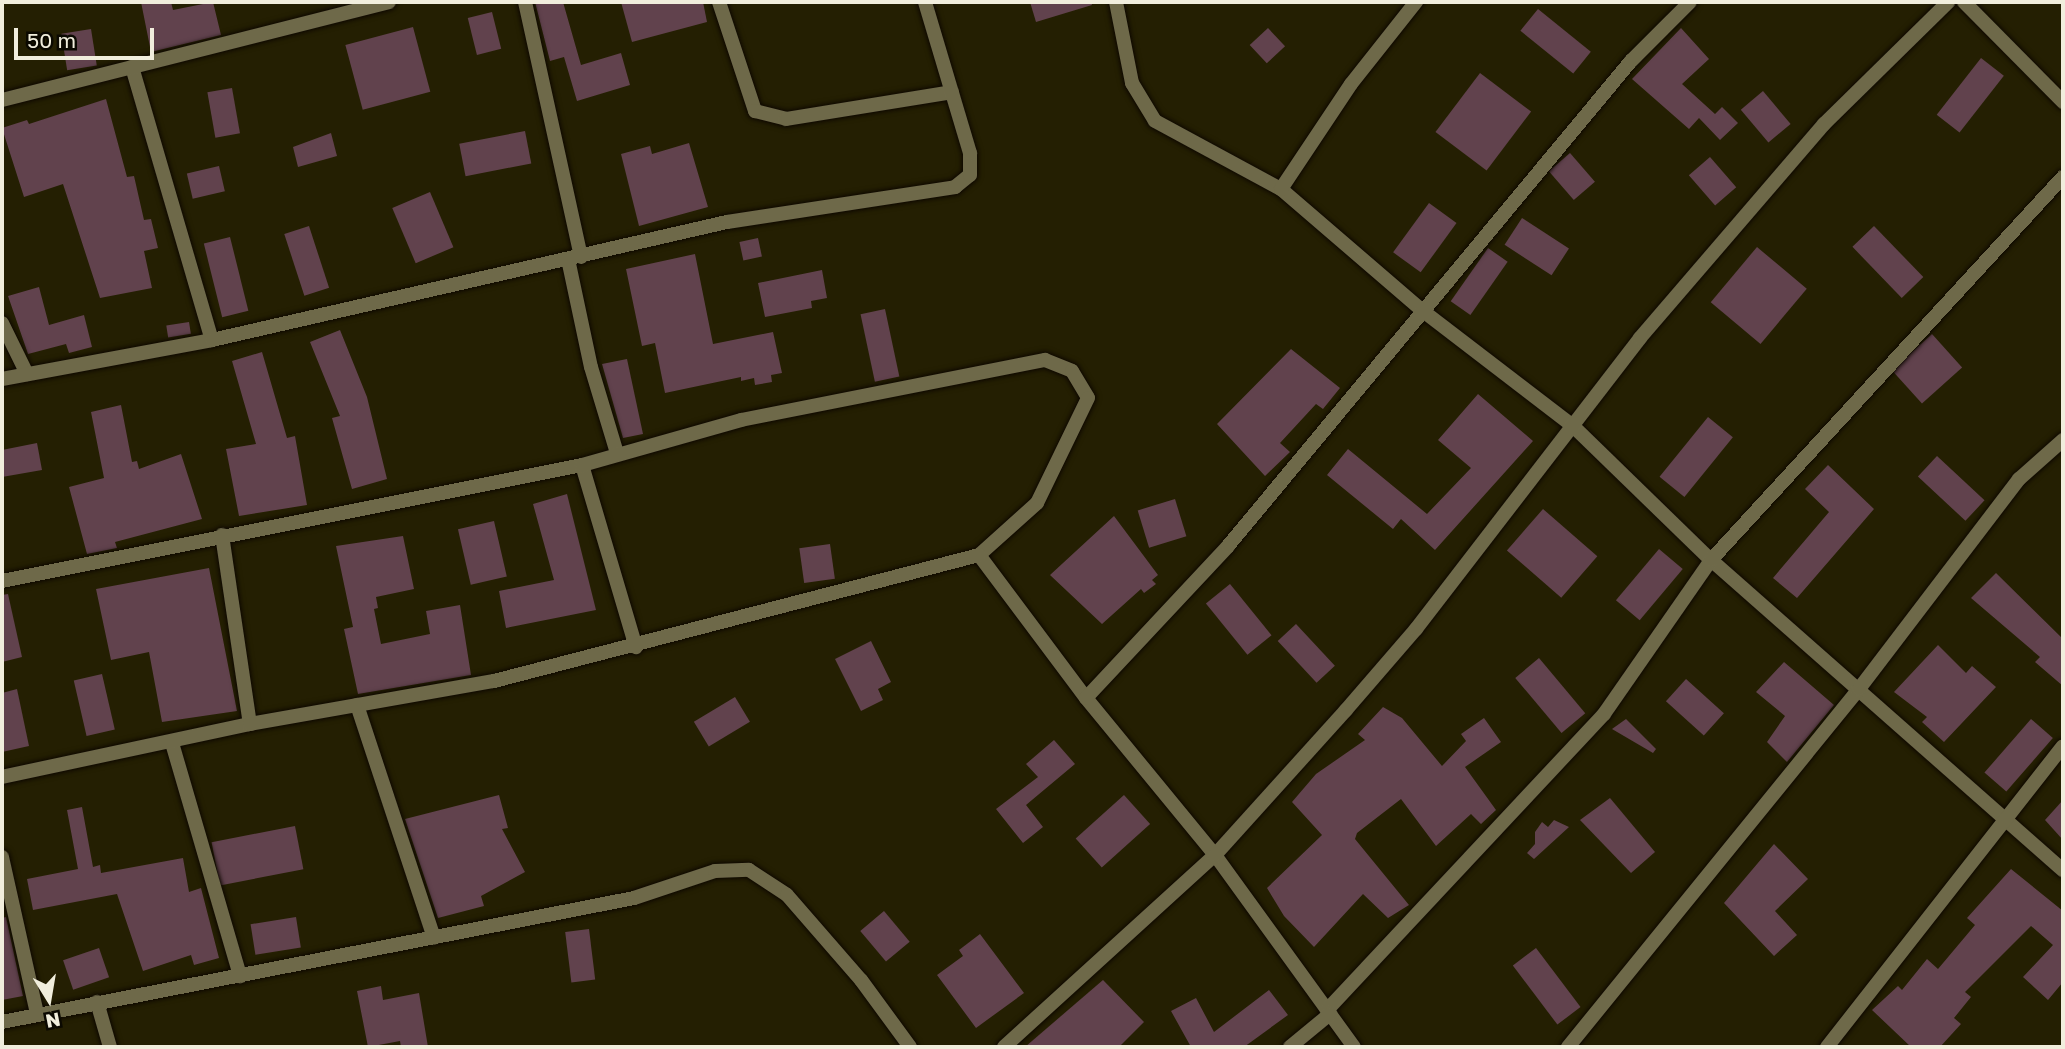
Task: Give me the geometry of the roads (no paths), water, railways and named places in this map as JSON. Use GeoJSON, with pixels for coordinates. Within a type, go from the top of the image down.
{"type":"FeatureCollection","features":[{"type":"Feature","properties":{"kind":"street"},"geometry":{"type":"LineString","coordinates":[[2,100],[389,2]]}},
{"type":"Feature","properties":{"kind":"street"},"geometry":{"type":"LineString","coordinates":[[524,2],[575,258],[591,368],[617,453]]}},
{"type":"Feature","properties":{"kind":"street"},"geometry":{"type":"LineString","coordinates":[[719,2],[755,111],[786,119],[952,92]]}},
{"type":"Feature","properties":{"kind":"street"},"geometry":{"type":"LineString","coordinates":[[2,379],[212,340],[412,291],[575,258],[727,222],[955,187],[970,175],[970,153],[925,2]]}},
{"type":"Feature","properties":{"kind":"street"},"geometry":{"type":"LineString","coordinates":[[1116,2],[1132,83],[1155,121],[1281,189],[1423,311],[1574,427],[1711,560],[1859,689],[2004,821],[2063,870]]}},
{"type":"Feature","properties":{"kind":"street"},"geometry":{"type":"LineString","coordinates":[[1281,189],[1351,83],[1416,2]]}},
{"type":"Feature","properties":{"kind":"street"},"geometry":{"type":"LineString","coordinates":[[1086,698],[1228,546],[1631,61],[1690,2]]}},
{"type":"Feature","properties":{"kind":"street"},"geometry":{"type":"LineString","coordinates":[[1004,1047],[1215,855],[1416,629],[1640,338],[1824,124],[1948,2]]}},
{"type":"Feature","properties":{"kind":"street"},"geometry":{"type":"LineString","coordinates":[[1964,2],[2063,102]]}},
{"type":"Feature","properties":{"kind":"street"},"geometry":{"type":"LineString","coordinates":[[132,67],[212,340]]}},
{"type":"Feature","properties":{"kind":"street"},"geometry":{"type":"LineString","coordinates":[[1290,1047],[1328,1012],[1604,714],[1711,560],[2063,177]]}},
{"type":"Feature","properties":{"kind":"street"},"geometry":{"type":"LineString","coordinates":[[2,323],[27,374]]}},
{"type":"Feature","properties":{"kind":"street"},"geometry":{"type":"LineString","coordinates":[[2,581],[582,464],[741,420],[1012,364],[1045,360],[1072,371],[1088,398],[1037,503],[979,555],[636,647],[494,681],[250,724],[172,743],[2,777]]}},
{"type":"Feature","properties":{"kind":"street"},"geometry":{"type":"LineString","coordinates":[[1568,1047],[1859,689],[2019,479],[2063,440]]}},
{"type":"Feature","properties":{"kind":"street"},"geometry":{"type":"LineString","coordinates":[[582,464],[636,647]]}},
{"type":"Feature","properties":{"kind":"street"},"geometry":{"type":"LineString","coordinates":[[222,536],[250,724]]}},
{"type":"Feature","properties":{"kind":"street"},"geometry":{"type":"LineString","coordinates":[[979,555],[1086,698],[1215,855],[1354,1047]]}},
{"type":"Feature","properties":{"kind":"street"},"geometry":{"type":"LineString","coordinates":[[357,705],[434,938]]}},
{"type":"Feature","properties":{"kind":"street"},"geometry":{"type":"LineString","coordinates":[[172,743],[240,976]]}},
{"type":"Feature","properties":{"kind":"street"},"geometry":{"type":"LineString","coordinates":[[1827,1047],[2063,746]]}},
{"type":"Feature","properties":{"kind":"street"},"geometry":{"type":"LineString","coordinates":[[2,857],[37,1014]]}},
{"type":"Feature","properties":{"kind":"street"},"geometry":{"type":"LineString","coordinates":[[2,1022],[634,898],[715,871],[749,870],[787,895],[861,980],[910,1047]]}},
{"type":"Feature","properties":{"kind":"street"},"geometry":{"type":"LineString","coordinates":[[97,1002],[110,1047]]}}]}
